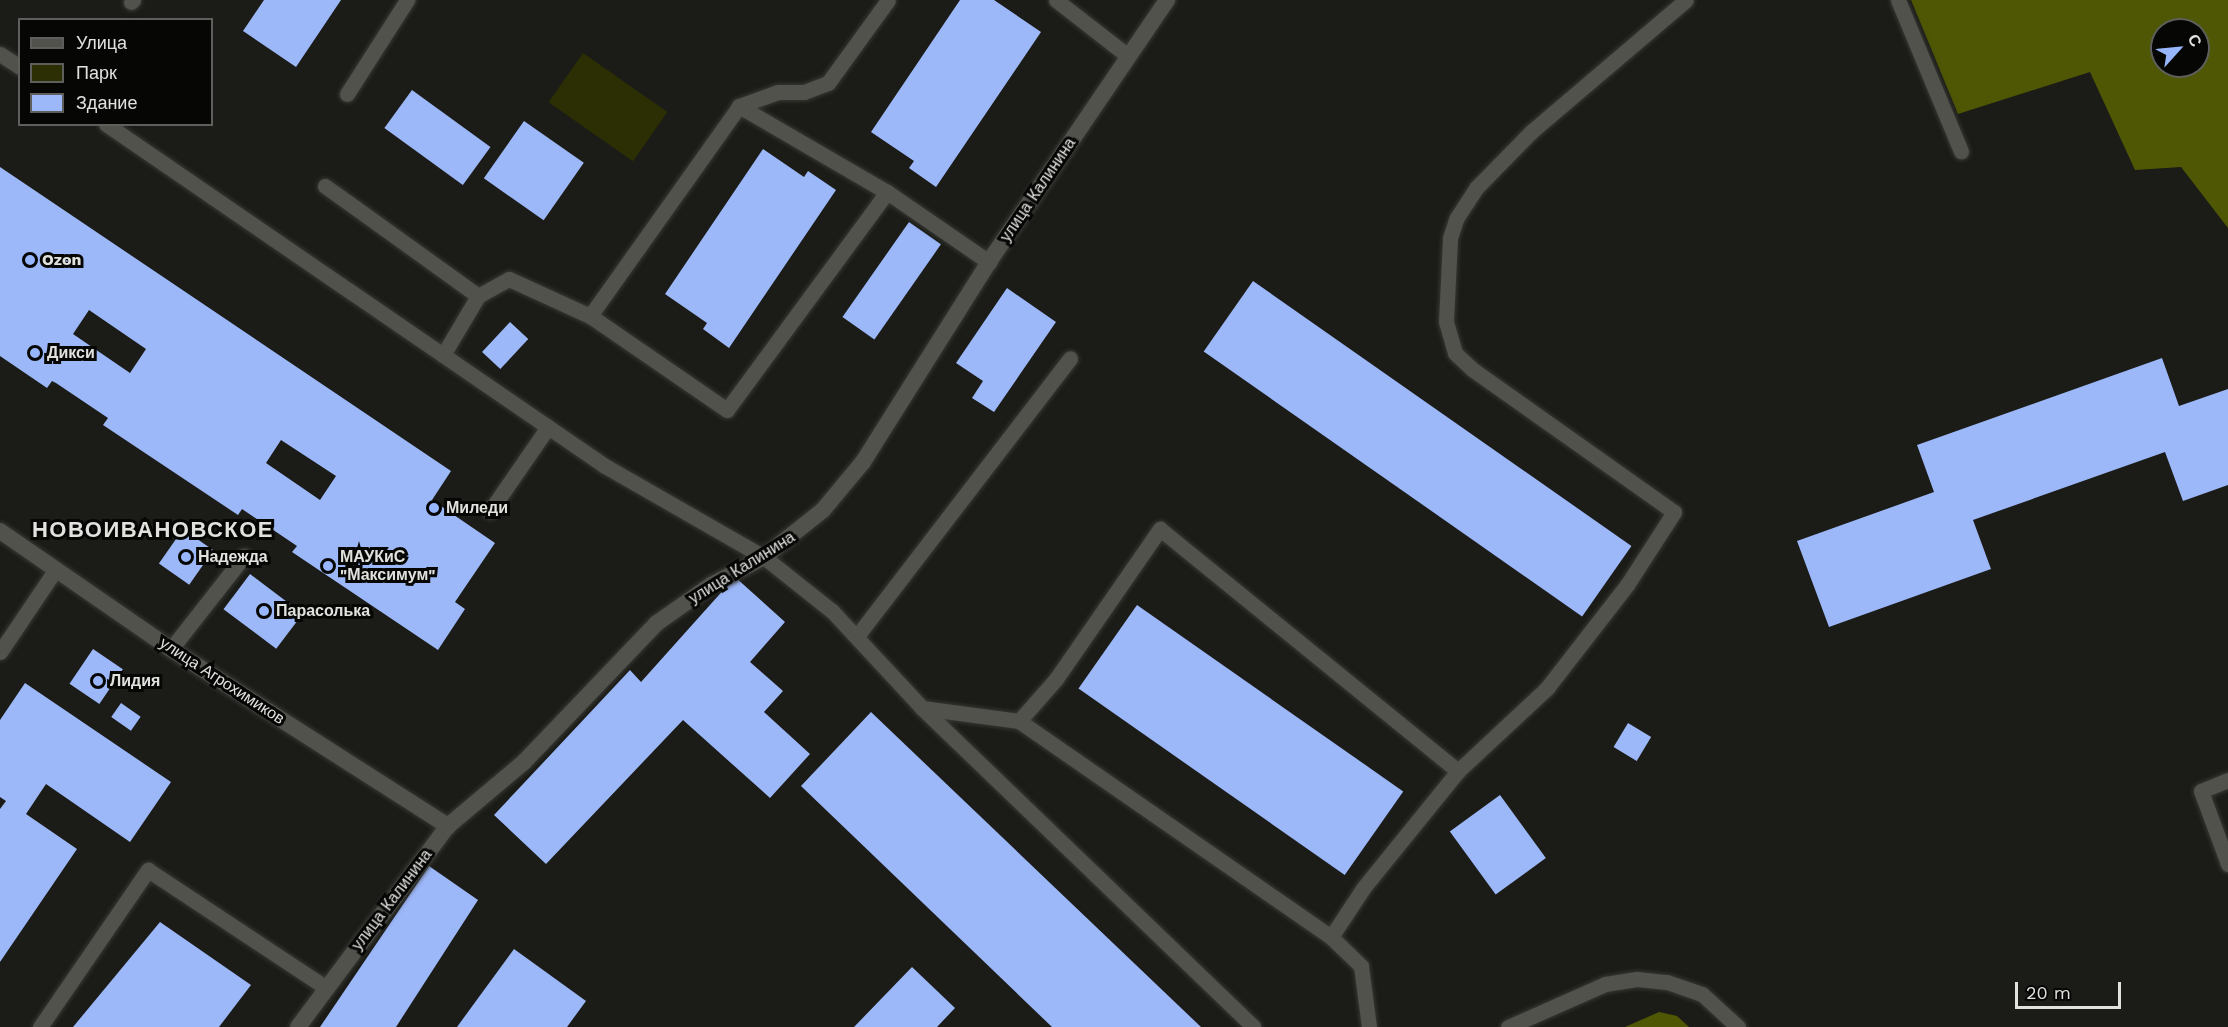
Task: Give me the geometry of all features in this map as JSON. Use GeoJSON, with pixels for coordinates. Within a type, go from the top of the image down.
{"type":"FeatureCollection","features":[{"type":"Feature","properties":{"kind":"street","name":"улица Калинина"},"geometry":{"type":"LineString","coordinates":[[298,1027],[448,826],[524,762],[657,623],[711,585],[764,557],[823,510],[863,462],[989,262],[1167,0]]}},
{"type":"Feature","properties":{"kind":"street","name":"улица Агрохимиков"},"geometry":{"type":"LineString","coordinates":[[0,531],[171,649],[448,826]]}},
{"type":"Feature","properties":{"kind":"lane"},"geometry":{"type":"LineString","coordinates":[[347,94],[407,0]]}},
{"type":"Feature","properties":{"kind":"lane"},"geometry":{"type":"LineString","coordinates":[[590,316],[739,106],[778,92],[804,92],[828,83],[888,0]]}},
{"type":"Feature","properties":{"kind":"lane"},"geometry":{"type":"LineString","coordinates":[[1056,0],[1128,56]]}},
{"type":"Feature","properties":{"kind":"lane"},"geometry":{"type":"LineString","coordinates":[[1331,937],[1364,887],[1458,771],[1547,688],[1627,585],[1674,512],[1472,369],[1455,353],[1446,321],[1450,238],[1456,219],[1477,187],[1532,130],[1686,0]]}},
{"type":"Feature","properties":{"kind":"lane"},"geometry":{"type":"LineString","coordinates":[[1898,0],[1961,151]]}},
{"type":"Feature","properties":{"kind":"lane"},"geometry":{"type":"LineString","coordinates":[[0,54],[18,66]]}},
{"type":"Feature","properties":{"kind":"lane"},"geometry":{"type":"LineString","coordinates":[[739,106],[887,192],[989,262]]}},
{"type":"Feature","properties":{"kind":"lane"},"geometry":{"type":"LineString","coordinates":[[109,126],[548,427],[686,516],[764,557],[857,636],[922,708],[1253,1027]]}},
{"type":"Feature","properties":{"kind":"lane"},"geometry":{"type":"LineString","coordinates":[[325,186],[478,296]]}},
{"type":"Feature","properties":{"kind":"lane"},"geometry":{"type":"LineString","coordinates":[[443,355],[478,296],[509,279],[590,316],[727,410],[887,192]]}},
{"type":"Feature","properties":{"kind":"lane"},"geometry":{"type":"LineString","coordinates":[[857,636],[1070,358]]}},
{"type":"Feature","properties":{"kind":"lane"},"geometry":{"type":"LineString","coordinates":[[490,511],[548,427]]}},
{"type":"Feature","properties":{"kind":"lane"},"geometry":{"type":"LineString","coordinates":[[1019,720],[1056,679],[1160,529],[1458,771]]}},
{"type":"Feature","properties":{"kind":"lane"},"geometry":{"type":"LineString","coordinates":[[171,649],[244,556]]}},
{"type":"Feature","properties":{"kind":"lane"},"geometry":{"type":"LineString","coordinates":[[0,652],[56,569]]}},
{"type":"Feature","properties":{"kind":"lane"},"geometry":{"type":"LineString","coordinates":[[922,708],[1019,720],[1331,937],[1361,966],[1369,1027]]}},
{"type":"Feature","properties":{"kind":"lane"},"geometry":{"type":"LineString","coordinates":[[2228,780],[2201,791],[2228,864]]}},
{"type":"Feature","properties":{"kind":"lane"},"geometry":{"type":"LineString","coordinates":[[40,1027],[148,870],[326,988]]}},
{"type":"Feature","properties":{"kind":"lane"},"geometry":{"type":"LineString","coordinates":[[1508,1027],[1605,984],[1637,979],[1667,982],[1702,994],[1738,1027]]}},
{"type":"Feature","properties":{"kind":"green space"},"geometry":{"type":"Polygon","coordinates":[[[1911,0],[2228,0],[2228,228],[2181,167],[2135,170],[2090,72],[1958,114],[1911,0]]]}},
{"type":"Feature","properties":{"kind":"green space"},"geometry":{"type":"Polygon","coordinates":[[[583,53],[667,112],[633,161],[549,102],[583,53]]]}},
{"type":"Feature","properties":{"kind":"green space"},"geometry":{"type":"Polygon","coordinates":[[[1659,1012],[1677,1016],[1689,1027],[1625,1027],[1659,1012]]]}},
{"type":"Feature","properties":{"kind":"building"},"geometry":{"type":"Polygon","coordinates":[[[264,0],[341,0],[296,67],[243,31],[264,0]]]}},
{"type":"Feature","properties":{"kind":"building"},"geometry":{"type":"Polygon","coordinates":[[[960,0],[994,0],[1041,32],[936,187],[909,168],[914,161],[871,132],[960,0]]]}},
{"type":"Feature","properties":{"kind":"building"},"geometry":{"type":"Polygon","coordinates":[[[412,90],[490,147],[463,185],[384,128],[412,90]]]}},
{"type":"Feature","properties":{"kind":"building"},"geometry":{"type":"Polygon","coordinates":[[[524,121],[584,163],[544,220],[484,178],[524,121]]]}},
{"type":"Feature","properties":{"kind":"building"},"geometry":{"type":"Polygon","coordinates":[[[763,149],[804,177],[808,171],[836,190],[729,348],[703,329],[707,323],[665,294],[763,149]]]}},
{"type":"Feature","properties":{"kind":"building"},"geometry":{"type":"Polygon","coordinates":[[[0,167],[451,471],[432,500],[495,543],[455,602],[465,609],[438,650],[292,552],[297,546],[242,509],[238,515],[103,425],[108,418],[56,383],[52,381],[47,388],[0,356],[0,167]],[[89,310],[73,334],[130,373],[146,349],[89,310]],[[281,440],[266,463],[320,500],[336,476],[281,440]]]}},
{"type":"Feature","properties":{"kind":"building"},"geometry":{"type":"Polygon","coordinates":[[[909,222],[941,244],[874,339],[842,317],[909,222]]]}},
{"type":"Feature","properties":{"kind":"building"},"geometry":{"type":"Polygon","coordinates":[[[1253,281],[1631,546],[1582,616],[1204,351],[1253,281]]]}},
{"type":"Feature","properties":{"kind":"building"},"geometry":{"type":"Polygon","coordinates":[[[1007,288],[1056,322],[994,412],[972,398],[983,381],[956,363],[1007,288]]]}},
{"type":"Feature","properties":{"kind":"building"},"geometry":{"type":"Polygon","coordinates":[[[510,322],[528,339],[500,369],[482,352],[510,322]]]}},
{"type":"Feature","properties":{"kind":"building"},"geometry":{"type":"Polygon","coordinates":[[[2162,358],[2179,406],[2228,389],[2228,485],[2183,501],[2165,452],[1973,520],[1991,569],[1829,627],[1797,541],[1934,492],[1917,445],[2162,358]]]}},
{"type":"Feature","properties":{"kind":"building","name":"Надежда"},"geometry":{"type":"Polygon","coordinates":[[[183,529],[213,550],[189,585],[159,563],[183,529]]]}},
{"type":"Feature","properties":{"kind":"building","name":"Парасолька"},"geometry":{"type":"Polygon","coordinates":[[[250,574],[303,614],[276,649],[224,609],[250,574]]]}},
{"type":"Feature","properties":{"kind":"building"},"geometry":{"type":"Polygon","coordinates":[[[735,577],[785,622],[750,662],[783,691],[764,712],[810,754],[770,798],[683,720],[546,864],[494,815],[630,670],[641,682],[735,577]]]}},
{"type":"Feature","properties":{"kind":"building"},"geometry":{"type":"Polygon","coordinates":[[[1137,605],[1403,791],[1345,875],[1078,689],[1137,605]]]}},
{"type":"Feature","properties":{"kind":"building"},"geometry":{"type":"Polygon","coordinates":[[[93,649],[123,669],[99,704],[70,684],[93,649]]]}},
{"type":"Feature","properties":{"kind":"building"},"geometry":{"type":"Polygon","coordinates":[[[25,683],[171,782],[130,842],[46,784],[26,814],[77,849],[0,962],[0,809],[6,801],[0,797],[0,720],[25,683]]]}},
{"type":"Feature","properties":{"kind":"building"},"geometry":{"type":"Polygon","coordinates":[[[121,703],[141,717],[131,731],[111,717],[121,703]]]}},
{"type":"Feature","properties":{"kind":"building"},"geometry":{"type":"Polygon","coordinates":[[[871,712],[1201,1027],[1052,1027],[801,786],[871,712]]]}},
{"type":"Feature","properties":{"kind":"building"},"geometry":{"type":"Polygon","coordinates":[[[1628,723],[1651,737],[1637,761],[1614,747],[1628,723]]]}},
{"type":"Feature","properties":{"kind":"building"},"geometry":{"type":"Polygon","coordinates":[[[1500,795],[1546,858],[1496,895],[1450,831],[1500,795]]]}},
{"type":"Feature","properties":{"kind":"building"},"geometry":{"type":"Polygon","coordinates":[[[429,866],[478,900],[396,1027],[320,1027],[429,866]]]}},
{"type":"Feature","properties":{"kind":"building"},"geometry":{"type":"Polygon","coordinates":[[[160,922],[251,985],[219,1027],[73,1027],[160,922]]]}},
{"type":"Feature","properties":{"kind":"building"},"geometry":{"type":"Polygon","coordinates":[[[514,949],[586,1001],[567,1027],[457,1027],[514,949]]]}},
{"type":"Feature","properties":{"kind":"building"},"geometry":{"type":"Polygon","coordinates":[[[912,967],[955,1008],[937,1027],[854,1027],[912,967]]]}},
{"type":"Feature","properties":{"kind":"place","name":"Ozon"},"geometry":{"type":"Point","coordinates":[30,260]}},
{"type":"Feature","properties":{"kind":"place","name":"Дикси"},"geometry":{"type":"Point","coordinates":[35,353]}},
{"type":"Feature","properties":{"kind":"place","name":"Миледи"},"geometry":{"type":"Point","coordinates":[434,508]}},
{"type":"Feature","properties":{"kind":"place","name":"Надежда"},"geometry":{"type":"Point","coordinates":[186,557]}},
{"type":"Feature","properties":{"kind":"place","name":"МАУКиС \"Максимум\""},"geometry":{"type":"Point","coordinates":[328,566]}},
{"type":"Feature","properties":{"kind":"place","name":"Парасолька"},"geometry":{"type":"Point","coordinates":[264,611]}},
{"type":"Feature","properties":{"kind":"place","name":"Лидия"},"geometry":{"type":"Point","coordinates":[98,681]}},
{"type":"Feature","properties":{"kind":"district","name":"НОВОИВАНОВСКОЕ"},"geometry":{"type":"Point","coordinates":[153,530]}}]}
